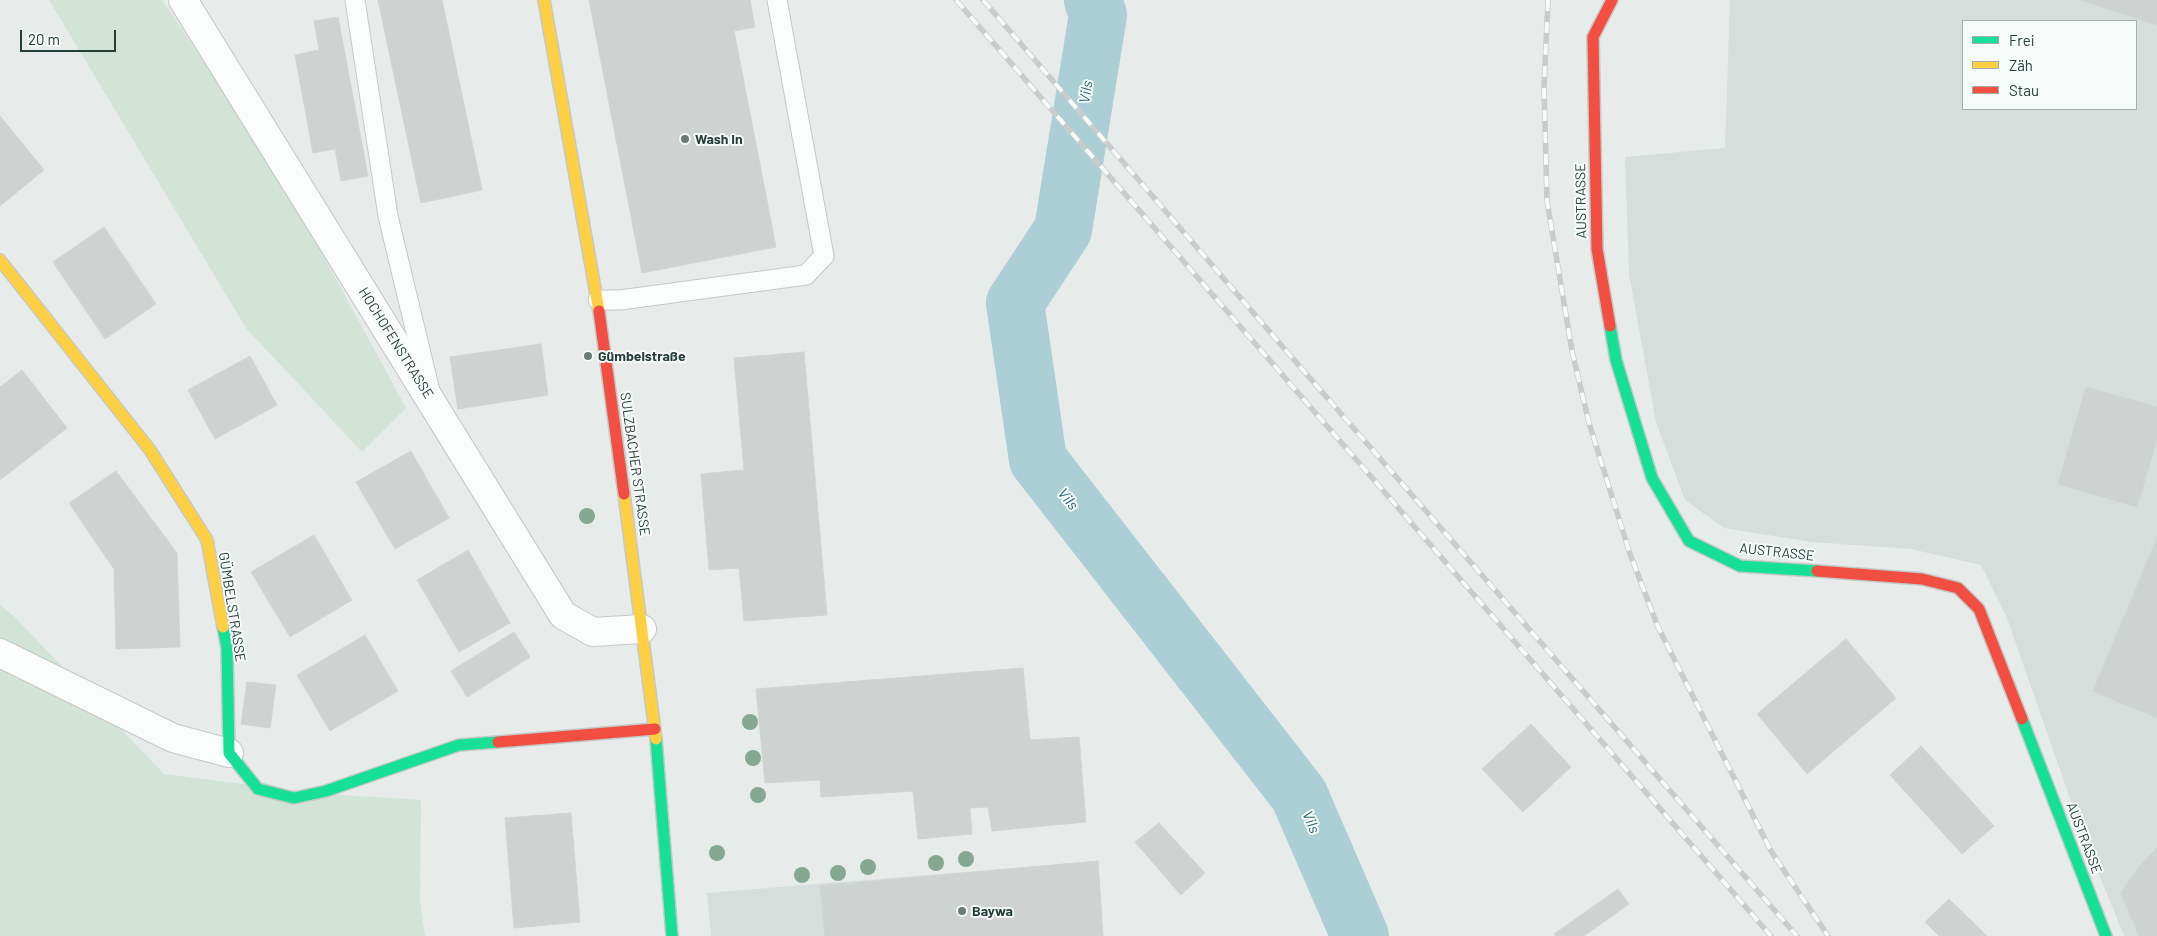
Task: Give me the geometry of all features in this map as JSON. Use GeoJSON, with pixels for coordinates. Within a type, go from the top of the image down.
{"type":"FeatureCollection","features":[{"type":"Feature","properties":{"kind":"street","name":"HOCHOFENSTRASSE"},"geometry":{"type":"LineString","coordinates":[[183,0],[432,400],[563,615],[593,632],[642,629]]}},
{"type":"Feature","properties":{"kind":"street","name":"SULZBACHER STRASSE"},"geometry":{"type":"LineString","coordinates":[[544,0],[598,300],[655,729],[672,936]]}},
{"type":"Feature","properties":{"kind":"street","name":"AUSTRASSE"},"geometry":{"type":"LineString","coordinates":[[1612,0],[1593,36],[1597,250],[1616,360],[1652,478],[1689,541],[1740,566],[1922,579],[1958,588],[1979,609],[2106,936]]}},
{"type":"Feature","properties":{"kind":"street","name":"GÜMBELSTRASSE"},"geometry":{"type":"LineString","coordinates":[[0,260],[150,450],[207,540],[227,648],[229,753]]}},
{"type":"Feature","properties":{"kind":"street"},"geometry":{"type":"LineString","coordinates":[[0,652],[173,738],[229,753],[258,789],[294,798],[326,791],[459,745],[655,729]]}},
{"type":"Feature","properties":{"kind":"lane"},"geometry":{"type":"LineString","coordinates":[[355,0],[388,216],[432,400]]}},
{"type":"Feature","properties":{"kind":"lane"},"geometry":{"type":"LineString","coordinates":[[598,300],[620,300],[806,275],[824,256],[777,0]]}},
{"type":"Feature","properties":{"kind":"shaded area"},"geometry":{"type":"Polygon","coordinates":[[[1730,0],[2157,0],[2157,936],[2124,936],[2081,830],[2007,618],[1981,565],[1911,549],[1811,542],[1724,528],[1685,500],[1656,422],[1629,274],[1625,157],[1725,148],[1730,0]]]}},
{"type":"Feature","properties":{"kind":"shaded area","name":"Baywa"},"geometry":{"type":"Polygon","coordinates":[[[1098,861],[1103,936],[711,936],[707,893],[1098,861]]]}},
{"type":"Feature","properties":{"kind":"green space"},"geometry":{"type":"Polygon","coordinates":[[[49,0],[162,0],[274,165],[406,408],[362,452],[246,328],[49,0]]]}},
{"type":"Feature","properties":{"kind":"green space"},"geometry":{"type":"Polygon","coordinates":[[[0,605],[15,617],[164,774],[313,793],[421,800],[420,901],[425,936],[0,936],[0,605]]]}},
{"type":"Feature","properties":{"kind":"building"},"geometry":{"type":"Polygon","coordinates":[[[378,0],[442,0],[482,190],[421,203],[378,0]]]}},
{"type":"Feature","properties":{"kind":"building","name":"Wash In"},"geometry":{"type":"Polygon","coordinates":[[[589,0],[750,0],[755,27],[734,31],[776,247],[642,273],[589,0]]]}},
{"type":"Feature","properties":{"kind":"building"},"geometry":{"type":"Polygon","coordinates":[[[2080,0],[2157,0],[2157,25],[2080,0]]]}},
{"type":"Feature","properties":{"kind":"building"},"geometry":{"type":"Polygon","coordinates":[[[338,17],[368,176],[341,181],[335,149],[313,153],[295,55],[319,50],[314,21],[338,17]]]}},
{"type":"Feature","properties":{"kind":"building"},"geometry":{"type":"Polygon","coordinates":[[[0,116],[44,170],[0,206],[0,116]]]}},
{"type":"Feature","properties":{"kind":"building"},"geometry":{"type":"Polygon","coordinates":[[[104,227],[156,304],[105,339],[53,262],[104,227]]]}},
{"type":"Feature","properties":{"kind":"building"},"geometry":{"type":"Polygon","coordinates":[[[541,344],[548,395],[458,409],[450,357],[541,344]]]}},
{"type":"Feature","properties":{"kind":"building"},"geometry":{"type":"Polygon","coordinates":[[[804,352],[827,615],[744,621],[739,568],[709,570],[701,474],[744,470],[734,358],[804,352]]]}},
{"type":"Feature","properties":{"kind":"building"},"geometry":{"type":"Polygon","coordinates":[[[250,356],[277,405],[215,439],[188,390],[250,356]]]}},
{"type":"Feature","properties":{"kind":"building"},"geometry":{"type":"Polygon","coordinates":[[[22,370],[67,428],[0,480],[0,387],[22,370]]]}},
{"type":"Feature","properties":{"kind":"building"},"geometry":{"type":"Polygon","coordinates":[[[2086,387],[2157,407],[2157,440],[2137,507],[2058,484],[2086,387]]]}},
{"type":"Feature","properties":{"kind":"building"},"geometry":{"type":"Polygon","coordinates":[[[411,451],[449,518],[395,549],[356,482],[411,451]]]}},
{"type":"Feature","properties":{"kind":"building"},"geometry":{"type":"Polygon","coordinates":[[[116,471],[177,553],[180,647],[116,649],[114,569],[69,503],[116,471]]]}},
{"type":"Feature","properties":{"kind":"building"},"geometry":{"type":"Polygon","coordinates":[[[314,535],[352,600],[290,637],[251,572],[314,535]]]}},
{"type":"Feature","properties":{"kind":"building"},"geometry":{"type":"Polygon","coordinates":[[[2157,538],[2157,718],[2093,691],[2157,538]]]}},
{"type":"Feature","properties":{"kind":"building"},"geometry":{"type":"Polygon","coordinates":[[[468,550],[510,623],[459,652],[417,580],[468,550]]]}},
{"type":"Feature","properties":{"kind":"building"},"geometry":{"type":"Polygon","coordinates":[[[514,632],[530,657],[467,697],[451,671],[514,632]]]}},
{"type":"Feature","properties":{"kind":"building"},"geometry":{"type":"Polygon","coordinates":[[[365,635],[398,691],[330,731],[297,675],[365,635]]]}},
{"type":"Feature","properties":{"kind":"building"},"geometry":{"type":"Polygon","coordinates":[[[1846,639],[1896,698],[1807,774],[1757,714],[1846,639]]]}},
{"type":"Feature","properties":{"kind":"building"},"geometry":{"type":"Polygon","coordinates":[[[1023,668],[1030,740],[1079,737],[1086,822],[992,831],[988,807],[970,808],[972,834],[918,839],[913,791],[821,797],[820,780],[765,783],[756,689],[1023,668]]]}},
{"type":"Feature","properties":{"kind":"building"},"geometry":{"type":"Polygon","coordinates":[[[247,682],[276,685],[270,728],[241,724],[247,682]]]}},
{"type":"Feature","properties":{"kind":"building"},"geometry":{"type":"Polygon","coordinates":[[[1531,724],[1571,767],[1523,812],[1482,769],[1531,724]]]}},
{"type":"Feature","properties":{"kind":"building"},"geometry":{"type":"Polygon","coordinates":[[[1921,746],[1994,826],[1962,854],[1890,775],[1921,746]]]}},
{"type":"Feature","properties":{"kind":"building"},"geometry":{"type":"Polygon","coordinates":[[[571,813],[580,922],[514,928],[505,818],[571,813]]]}},
{"type":"Feature","properties":{"kind":"building"},"geometry":{"type":"Polygon","coordinates":[[[1159,823],[1205,873],[1181,895],[1135,842],[1159,823]]]}},
{"type":"Feature","properties":{"kind":"building"},"geometry":{"type":"Polygon","coordinates":[[[2157,848],[2157,936],[2139,936],[2121,893],[2139,867],[2157,848]]]}},
{"type":"Feature","properties":{"kind":"building","name":"Baywa"},"geometry":{"type":"Polygon","coordinates":[[[1098,861],[1103,936],[825,936],[820,886],[1098,861]]]}},
{"type":"Feature","properties":{"kind":"building"},"geometry":{"type":"Polygon","coordinates":[[[1618,889],[1629,904],[1584,936],[1556,936],[1554,934],[1618,889]]]}},
{"type":"Feature","properties":{"kind":"building"},"geometry":{"type":"Polygon","coordinates":[[[1949,899],[1987,936],[1939,936],[1925,922],[1949,899]]]}},
{"type":"Feature","properties":{"kind":"waterway","name":"Vils"},"geometry":{"type":"LineString","coordinates":[[1093,0],[1098,15],[1063,230],[1015,303],[1038,460],[1299,795],[1360,936]]}},
{"type":"Feature","properties":{"kind":"railway"},"geometry":{"type":"LineString","coordinates":[[956,0],[1771,936]]}},
{"type":"Feature","properties":{"kind":"railway"},"geometry":{"type":"LineString","coordinates":[[983,0],[1797,936]]}},
{"type":"Feature","properties":{"kind":"railway"},"geometry":{"type":"LineString","coordinates":[[1548,0],[1544,87],[1547,201],[1572,351],[1589,423],[1630,554],[1658,627],[1771,851],[1828,936]]}},
{"type":"Feature","properties":{"kind":"traffic: fast"},"geometry":{"type":"LineString","coordinates":[[1610,326],[1616,360],[1652,478],[1689,541],[1740,566],[1817,571]]}},
{"type":"Feature","properties":{"kind":"traffic: fast"},"geometry":{"type":"LineString","coordinates":[[223,627],[227,648],[229,753],[258,789],[294,798],[326,791],[459,745],[498,742]]}},
{"type":"Feature","properties":{"kind":"traffic: fast"},"geometry":{"type":"LineString","coordinates":[[2022,719],[2106,936]]}},
{"type":"Feature","properties":{"kind":"traffic: fast"},"geometry":{"type":"LineString","coordinates":[[656,739],[672,936]]}},
{"type":"Feature","properties":{"kind":"traffic: slow"},"geometry":{"type":"LineString","coordinates":[[544,0],[599,311]]}},
{"type":"Feature","properties":{"kind":"traffic: slow"},"geometry":{"type":"LineString","coordinates":[[0,260],[150,450],[207,540],[223,627]]}},
{"type":"Feature","properties":{"kind":"traffic: slow"},"geometry":{"type":"LineString","coordinates":[[624,494],[656,739]]}},
{"type":"Feature","properties":{"kind":"traffic: jam"},"geometry":{"type":"LineString","coordinates":[[1610,326],[1597,249],[1593,37],[1612,0]]}},
{"type":"Feature","properties":{"kind":"traffic: jam"},"geometry":{"type":"LineString","coordinates":[[599,311],[624,494]]}},
{"type":"Feature","properties":{"kind":"traffic: jam"},"geometry":{"type":"LineString","coordinates":[[1817,571],[1922,579],[1958,588],[1979,609],[2022,719]]}},
{"type":"Feature","properties":{"kind":"traffic: jam"},"geometry":{"type":"LineString","coordinates":[[498,742],[655,729]]}},
{"type":"Feature","properties":{"kind":"place","name":"Wash In"},"geometry":{"type":"Point","coordinates":[685,139]}},
{"type":"Feature","properties":{"kind":"place","name":"Gümbelstraße"},"geometry":{"type":"Point","coordinates":[588,356]}},
{"type":"Feature","properties":{"kind":"place","name":"Baywa"},"geometry":{"type":"Point","coordinates":[962,911]}}]}
